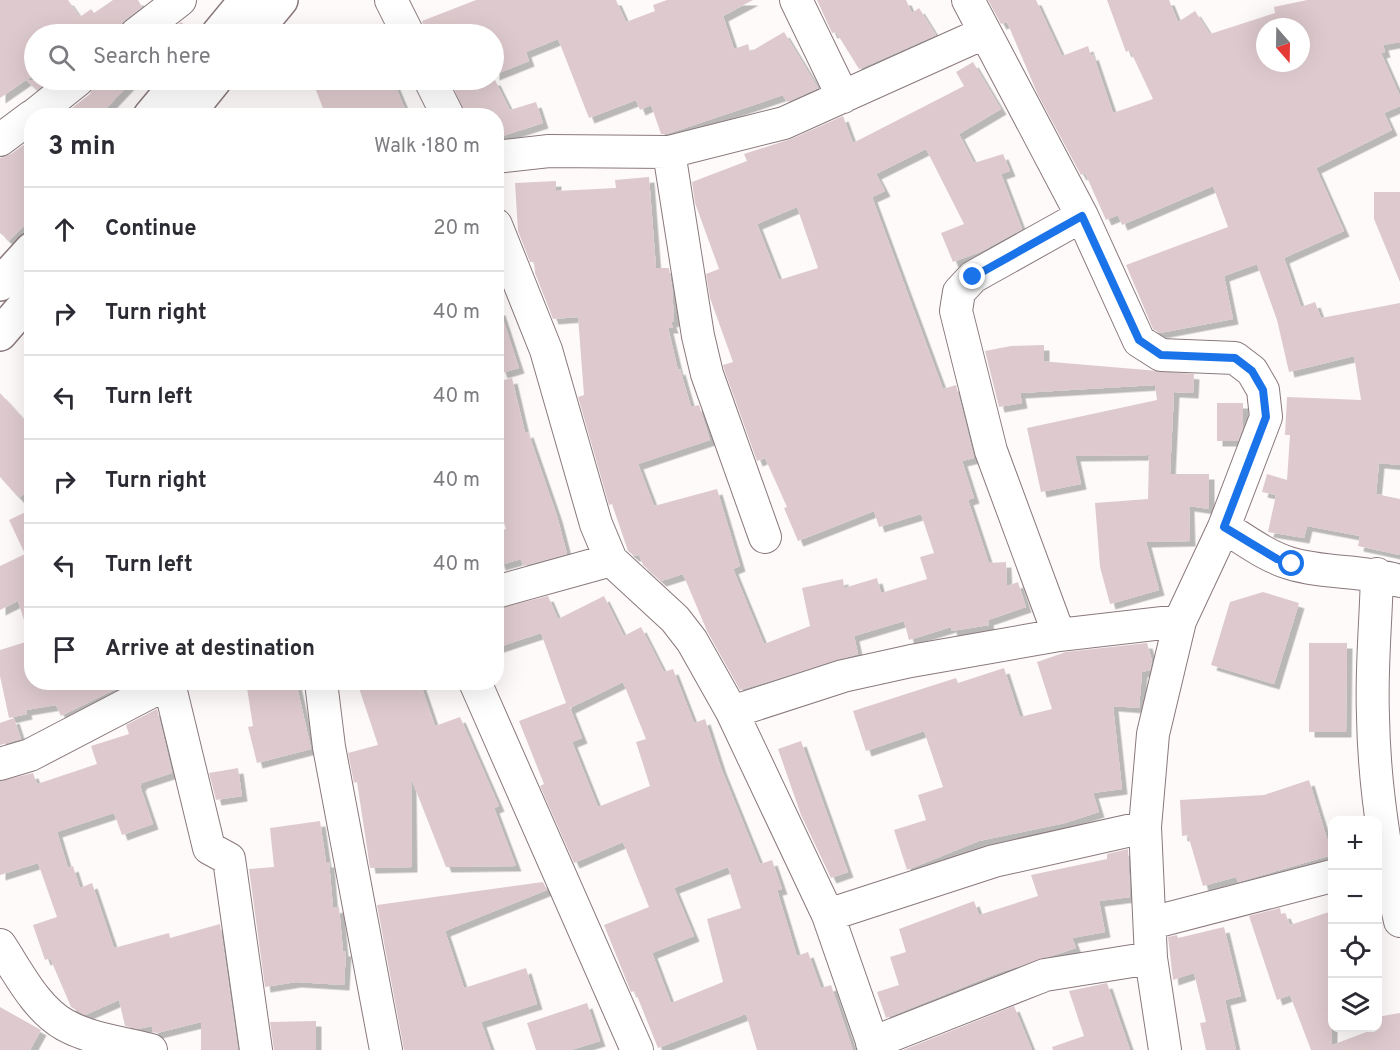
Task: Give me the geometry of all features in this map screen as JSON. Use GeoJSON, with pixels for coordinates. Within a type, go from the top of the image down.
{"type":"FeatureCollection","features":[{"type":"Feature","properties":{"kind":"main road"},"geometry":{"type":"LineString","coordinates":[[226,24],[246,0]]}},
{"type":"Feature","properties":{"kind":"main road"},"geometry":{"type":"LineString","coordinates":[[261,24],[281,0]]}},
{"type":"Feature","properties":{"kind":"main road"},"geometry":{"type":"LineString","coordinates":[[157,108],[172,90]]}},
{"type":"Feature","properties":{"kind":"main road"},"geometry":{"type":"LineString","coordinates":[[192,108],[207,90]]}},
{"type":"Feature","properties":{"kind":"main road"},"geometry":{"type":"LineString","coordinates":[[0,284],[24,258]]}},
{"type":"Feature","properties":{"kind":"main road"},"geometry":{"type":"LineString","coordinates":[[0,334],[24,306]]}},
{"type":"Feature","properties":{"kind":"street"},"geometry":{"type":"LineString","coordinates":[[149,24],[180,0]]}},
{"type":"Feature","properties":{"kind":"street"},"geometry":{"type":"LineString","coordinates":[[796,0],[843,98]]}},
{"type":"Feature","properties":{"kind":"street"},"geometry":{"type":"LineString","coordinates":[[968,0],[1082,216],[1139,340],[1161,355],[1235,358],[1252,371],[1263,390],[1266,417],[1224,527],[1180,621],[1152,734],[1145,827],[1151,958],[1165,1050]]}},
{"type":"Feature","properties":{"kind":"street"},"geometry":{"type":"LineString","coordinates":[[395,1],[404,24]]}},
{"type":"Feature","properties":{"kind":"street"},"geometry":{"type":"LineString","coordinates":[[504,156],[549,151],[669,152],[784,123],[984,33]]}},
{"type":"Feature","properties":{"kind":"street"},"geometry":{"type":"LineString","coordinates":[[38,108],[64,90]]}},
{"type":"Feature","properties":{"kind":"street"},"geometry":{"type":"LineString","coordinates":[[435,90],[444,108]]}},
{"type":"Feature","properties":{"kind":"street"},"geometry":{"type":"LineString","coordinates":[[669,152],[698,336],[707,374],[765,537]]}},
{"type":"Feature","properties":{"kind":"street"},"geometry":{"type":"LineString","coordinates":[[1059,635],[992,451],[956,311],[959,292],[973,277],[1082,216]]}},
{"type":"Feature","properties":{"kind":"street"},"geometry":{"type":"LineString","coordinates":[[504,245],[546,350],[596,524],[611,560],[675,619],[692,641],[732,712],[828,915],[873,1046],[1045,975],[1151,958]]}},
{"type":"Feature","properties":{"kind":"street"},"geometry":{"type":"LineString","coordinates":[[1224,527],[1277,559],[1292,564],[1389,577],[1372,715],[1379,816]]}},
{"type":"Feature","properties":{"kind":"street"},"geometry":{"type":"LineString","coordinates":[[504,590],[611,560]]}},
{"type":"Feature","properties":{"kind":"street"},"geometry":{"type":"LineString","coordinates":[[732,712],[843,676],[1059,635],[1180,621]]}},
{"type":"Feature","properties":{"kind":"street"},"geometry":{"type":"LineString","coordinates":[[0,764],[30,755],[156,690]]}},
{"type":"Feature","properties":{"kind":"street"},"geometry":{"type":"LineString","coordinates":[[172,690],[210,848],[229,859],[255,1050]]}},
{"type":"Feature","properties":{"kind":"street"},"geometry":{"type":"LineString","coordinates":[[322,690],[329,747],[386,1050]]}},
{"type":"Feature","properties":{"kind":"street"},"geometry":{"type":"LineString","coordinates":[[479,690],[637,1050]]}},
{"type":"Feature","properties":{"kind":"street"},"geometry":{"type":"LineString","coordinates":[[828,915],[994,861],[1145,827]]}},
{"type":"Feature","properties":{"kind":"street"},"geometry":{"type":"LineString","coordinates":[[1382,863],[1400,921]]}},
{"type":"Feature","properties":{"kind":"street"},"geometry":{"type":"LineString","coordinates":[[1151,923],[1328,877]]}},
{"type":"Feature","properties":{"kind":"street"},"geometry":{"type":"LineString","coordinates":[[0,945],[41,1004],[64,1025],[95,1036],[151,1050]]}},
{"type":"Feature","properties":{"kind":"building"},"geometry":{"type":"Polygon","coordinates":[[[0,0],[68,0],[80,17],[91,9],[94,13],[113,0],[138,0],[142,7],[123,24],[24,24],[24,81],[0,98],[0,0]]]}},
{"type":"Feature","properties":{"kind":"building"},"geometry":{"type":"Polygon","coordinates":[[[476,0],[616,0],[626,22],[655,11],[653,5],[667,0],[753,0],[723,16],[734,49],[748,44],[750,52],[784,32],[818,88],[787,102],[783,95],[667,134],[661,134],[651,105],[640,110],[636,100],[589,118],[558,39],[526,52],[529,61],[504,71],[504,24],[423,24],[422,21],[476,0]]]}},
{"type":"Feature","properties":{"kind":"building"},"geometry":{"type":"Polygon","coordinates":[[[817,0],[906,0],[912,13],[919,8],[936,35],[859,69],[836,32],[832,33],[817,0]]]}},
{"type":"Feature","properties":{"kind":"building"},"geometry":{"type":"Polygon","coordinates":[[[988,0],[1036,0],[1062,56],[1088,46],[1091,56],[1093,54],[1113,113],[1153,99],[1130,50],[1126,52],[1107,0],[1169,0],[1178,22],[1195,11],[1210,34],[1256,19],[1256,72],[1310,72],[1310,18],[1260,18],[1275,13],[1274,7],[1307,0],[1400,0],[1400,42],[1383,45],[1385,52],[1381,53],[1400,96],[1400,106],[1384,113],[1392,130],[1316,168],[1344,231],[1284,258],[1301,307],[1315,302],[1321,318],[1400,303],[1400,465],[1379,463],[1376,494],[1400,499],[1400,555],[1358,546],[1360,536],[1307,526],[1304,538],[1268,532],[1276,495],[1262,492],[1267,474],[1287,480],[1290,435],[1285,435],[1287,397],[1361,400],[1354,356],[1289,372],[1277,320],[1257,264],[1224,276],[1233,319],[1160,333],[1153,329],[1126,265],[1228,227],[1213,186],[1122,225],[1118,215],[1106,220],[1085,173],[1081,175],[1038,95],[1007,22],[1001,24],[988,0]]]}},
{"type":"Feature","properties":{"kind":"building"},"geometry":{"type":"Polygon","coordinates":[[[973,62],[1001,109],[959,134],[974,163],[1003,154],[1010,171],[1001,174],[1022,229],[980,252],[953,262],[941,233],[964,224],[926,149],[876,174],[885,191],[872,197],[943,389],[956,385],[974,458],[962,461],[974,498],[968,500],[989,563],[1006,562],[1007,586],[1018,582],[1026,607],[988,620],[989,625],[952,631],[951,627],[909,640],[904,621],[854,636],[858,654],[740,690],[707,631],[683,574],[661,581],[643,565],[639,555],[634,556],[628,551],[612,504],[609,505],[578,397],[584,395],[578,317],[553,319],[535,273],[534,262],[530,262],[518,231],[515,183],[556,181],[556,191],[616,188],[615,180],[649,177],[656,268],[669,268],[672,287],[674,321],[671,322],[673,328],[668,328],[678,370],[680,369],[691,407],[699,405],[710,440],[638,464],[654,506],[717,489],[740,566],[733,569],[764,644],[810,626],[802,588],[843,579],[844,588],[877,578],[881,593],[927,579],[920,557],[934,553],[921,514],[879,527],[874,511],[798,541],[784,508],[787,507],[765,458],[757,461],[724,369],[723,365],[733,362],[710,298],[706,274],[719,269],[695,203],[692,182],[747,161],[744,154],[791,139],[843,116],[853,143],[964,86],[956,72],[973,62]],[[797,207],[757,224],[779,280],[818,268],[797,207]]]}},
{"type":"Feature","properties":{"kind":"building"},"geometry":{"type":"Polygon","coordinates":[[[92,90],[124,90],[107,108],[72,108],[92,90]]]}},
{"type":"Feature","properties":{"kind":"building"},"geometry":{"type":"Polygon","coordinates":[[[316,90],[397,90],[405,108],[323,108],[316,90]]]}},
{"type":"Feature","properties":{"kind":"building"},"geometry":{"type":"Polygon","coordinates":[[[454,90],[500,90],[510,110],[536,102],[543,123],[504,135],[504,108],[462,108],[454,90]]]}},
{"type":"Feature","properties":{"kind":"building"},"geometry":{"type":"Polygon","coordinates":[[[24,145],[24,226],[9,241],[0,233],[0,158],[11,154],[24,145]]]}},
{"type":"Feature","properties":{"kind":"building"},"geometry":{"type":"Polygon","coordinates":[[[1374,192],[1400,192],[1400,282],[1374,219],[1374,192]]]}},
{"type":"Feature","properties":{"kind":"building"},"geometry":{"type":"Polygon","coordinates":[[[504,322],[519,368],[504,372],[504,322]]]}},
{"type":"Feature","properties":{"kind":"building"},"geometry":{"type":"Polygon","coordinates":[[[1044,345],[1044,360],[1040,361],[1194,374],[1193,393],[1174,392],[1170,474],[1209,474],[1209,509],[1189,506],[1190,541],[1146,542],[1159,590],[1110,604],[1100,567],[1095,503],[1148,499],[1149,455],[1075,456],[1081,484],[1041,492],[1027,428],[1157,400],[1155,385],[1020,393],[1022,403],[999,407],[985,351],[1011,346],[1044,345]]]}},
{"type":"Feature","properties":{"kind":"building"},"geometry":{"type":"Polygon","coordinates":[[[512,378],[525,433],[528,432],[557,516],[567,554],[523,566],[521,559],[504,564],[504,530],[506,529],[504,523],[504,380],[512,378]]]}},
{"type":"Feature","properties":{"kind":"building"},"geometry":{"type":"Polygon","coordinates":[[[0,393],[24,419],[24,494],[19,498],[0,477],[0,393]]]}},
{"type":"Feature","properties":{"kind":"building"},"geometry":{"type":"Polygon","coordinates":[[[1217,403],[1243,403],[1243,427],[1238,441],[1217,441],[1217,403]]]}},
{"type":"Feature","properties":{"kind":"building"},"geometry":{"type":"Polygon","coordinates":[[[24,513],[24,552],[9,520],[24,513]]]}},
{"type":"Feature","properties":{"kind":"building"},"geometry":{"type":"Polygon","coordinates":[[[24,554],[24,620],[18,601],[0,610],[0,566],[24,554]]]}},
{"type":"Feature","properties":{"kind":"building"},"geometry":{"type":"Polygon","coordinates":[[[1263,592],[1299,603],[1274,684],[1211,665],[1230,602],[1263,592]]]}},
{"type":"Feature","properties":{"kind":"building"},"geometry":{"type":"Polygon","coordinates":[[[548,596],[558,619],[604,596],[624,636],[641,627],[664,672],[673,669],[694,723],[705,719],[721,768],[760,864],[772,860],[782,889],[777,890],[797,956],[808,952],[821,988],[831,985],[853,1050],[757,1050],[746,1014],[658,1048],[635,991],[631,992],[604,925],[649,907],[623,842],[574,863],[540,786],[544,784],[519,721],[566,703],[541,633],[504,645],[504,607],[548,596]],[[623,682],[570,708],[582,738],[572,742],[598,807],[650,786],[636,742],[646,739],[623,682]],[[728,867],[674,888],[694,936],[652,953],[671,1003],[723,982],[707,919],[741,908],[728,867]]]}},
{"type":"Feature","properties":{"kind":"building"},"geometry":{"type":"Polygon","coordinates":[[[24,642],[24,690],[114,690],[61,716],[56,705],[26,710],[27,714],[9,718],[0,676],[0,650],[24,642]]]}},
{"type":"Feature","properties":{"kind":"building"},"geometry":{"type":"Polygon","coordinates":[[[1147,643],[1152,661],[1150,670],[1142,672],[1139,708],[1113,706],[1122,789],[1093,793],[1099,812],[1065,823],[979,841],[907,870],[894,830],[926,820],[918,795],[943,787],[924,731],[866,751],[853,711],[956,678],[958,683],[1004,668],[1020,717],[1052,709],[1037,662],[1066,652],[1147,643]]]}},
{"type":"Feature","properties":{"kind":"building"},"geometry":{"type":"Polygon","coordinates":[[[1309,643],[1347,643],[1346,732],[1309,732],[1309,643]]]}},
{"type":"Feature","properties":{"kind":"building"},"geometry":{"type":"Polygon","coordinates":[[[247,690],[298,690],[311,749],[257,763],[248,727],[253,726],[247,690]]]}},
{"type":"Feature","properties":{"kind":"building"},"geometry":{"type":"Polygon","coordinates":[[[360,690],[423,690],[435,726],[460,717],[499,806],[494,808],[516,866],[446,867],[411,778],[412,867],[370,868],[357,782],[354,783],[348,753],[378,745],[360,690]]]}},
{"type":"Feature","properties":{"kind":"building"},"geometry":{"type":"Polygon","coordinates":[[[157,709],[172,773],[142,783],[140,786],[153,824],[122,835],[114,813],[57,832],[68,868],[73,866],[80,888],[92,883],[114,948],[169,933],[170,938],[220,924],[238,1050],[201,1050],[201,1022],[157,1033],[153,1032],[152,1026],[138,1029],[125,1026],[119,1000],[85,1015],[71,1007],[50,958],[45,960],[33,925],[57,917],[38,863],[0,875],[0,781],[33,773],[37,784],[97,764],[91,746],[129,734],[126,725],[157,709]]]}},
{"type":"Feature","properties":{"kind":"building"},"geometry":{"type":"Polygon","coordinates":[[[14,718],[21,739],[0,745],[0,723],[14,718]]]}},
{"type":"Feature","properties":{"kind":"building"},"geometry":{"type":"Polygon","coordinates":[[[801,741],[848,872],[831,878],[801,815],[778,749],[801,741]]]}},
{"type":"Feature","properties":{"kind":"building"},"geometry":{"type":"Polygon","coordinates":[[[238,768],[242,796],[216,800],[209,773],[238,768]]]}},
{"type":"Feature","properties":{"kind":"building"},"geometry":{"type":"Polygon","coordinates":[[[1309,780],[1328,842],[1328,856],[1238,882],[1236,877],[1203,886],[1188,835],[1182,836],[1180,800],[1264,795],[1309,780]]]}},
{"type":"Feature","properties":{"kind":"building"},"geometry":{"type":"Polygon","coordinates":[[[320,821],[326,862],[329,862],[333,908],[339,907],[343,951],[346,951],[344,985],[296,982],[265,987],[249,869],[274,867],[270,828],[320,821]]]}},
{"type":"Feature","properties":{"kind":"building"},"geometry":{"type":"Polygon","coordinates":[[[1128,849],[1130,897],[1099,901],[1105,932],[1072,938],[1076,948],[998,973],[886,1018],[877,992],[899,985],[890,957],[906,952],[899,929],[974,901],[979,915],[1038,896],[1031,875],[1107,859],[1107,854],[1128,849]]]}},
{"type":"Feature","properties":{"kind":"building"},"geometry":{"type":"Polygon","coordinates":[[[543,882],[547,890],[445,931],[464,988],[526,968],[537,1004],[481,1022],[491,1050],[404,1050],[377,905],[543,882]]]}},
{"type":"Feature","properties":{"kind":"building"},"geometry":{"type":"Polygon","coordinates":[[[1280,908],[1281,914],[1285,913],[1290,925],[1328,912],[1328,1032],[1332,1032],[1332,1045],[1366,1032],[1382,1032],[1382,1016],[1400,1013],[1400,1050],[1311,1050],[1290,995],[1277,1000],[1249,916],[1280,908]]]}},
{"type":"Feature","properties":{"kind":"building"},"geometry":{"type":"Polygon","coordinates":[[[1224,927],[1241,996],[1225,1000],[1236,1050],[1206,1050],[1200,1023],[1206,1022],[1194,973],[1173,980],[1168,937],[1177,935],[1178,938],[1224,927]]]}},
{"type":"Feature","properties":{"kind":"building"},"geometry":{"type":"Polygon","coordinates":[[[1107,983],[1130,1050],[1053,1050],[1052,1047],[1084,1036],[1069,991],[1107,983]]]}},
{"type":"Feature","properties":{"kind":"building"},"geometry":{"type":"Polygon","coordinates":[[[587,1003],[600,1041],[571,1050],[536,1050],[527,1023],[587,1003]]]}},
{"type":"Feature","properties":{"kind":"building"},"geometry":{"type":"Polygon","coordinates":[[[1014,1006],[1032,1050],[903,1050],[1014,1006]]]}},
{"type":"Feature","properties":{"kind":"building"},"geometry":{"type":"Polygon","coordinates":[[[0,1007],[41,1030],[30,1050],[0,1050],[0,1007]]]}},
{"type":"Feature","properties":{"kind":"building"},"geometry":{"type":"Polygon","coordinates":[[[316,1021],[316,1050],[274,1050],[270,1022],[316,1021]]]}},
{"type":"Feature","properties":{"kind":"route"},"geometry":{"type":"LineString","coordinates":[[973,277],[1082,216],[1139,340],[1161,355],[1235,358],[1252,371],[1263,390],[1266,417],[1224,527],[1277,559],[1292,564]]}}]}
